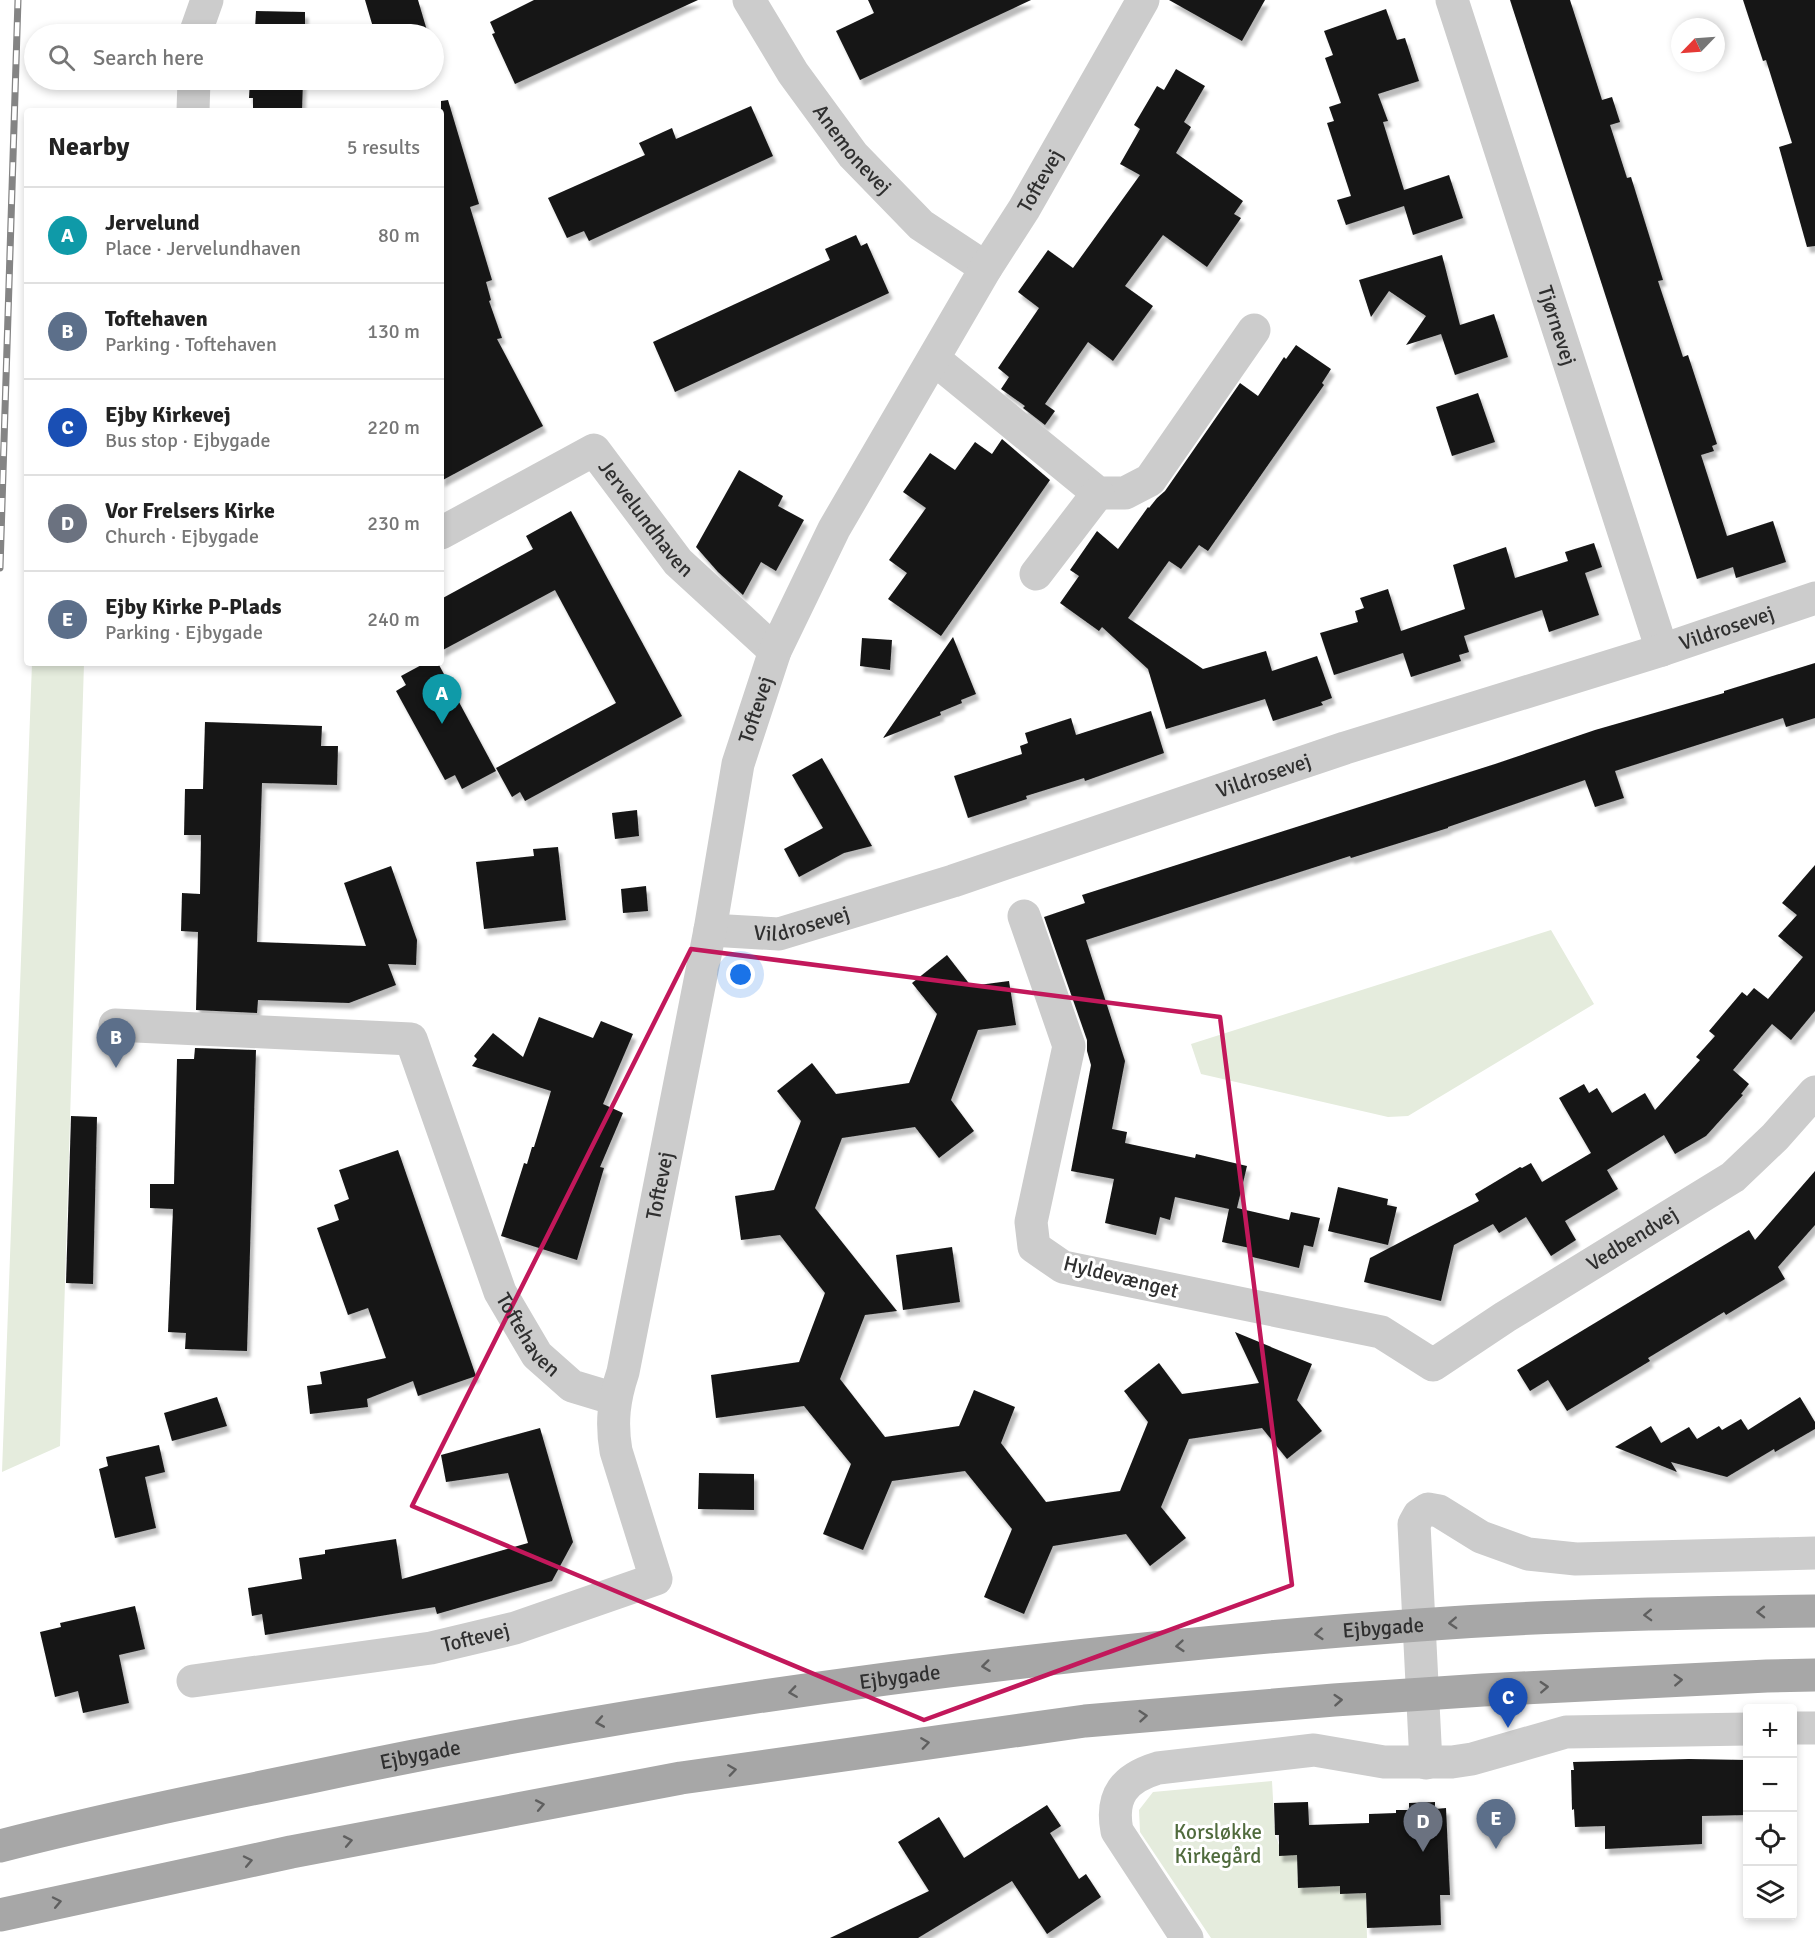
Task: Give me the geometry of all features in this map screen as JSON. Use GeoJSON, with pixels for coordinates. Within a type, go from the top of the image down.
{"type":"FeatureCollection","features":[{"type":"Feature","properties":{"kind":"main road","name":"Ejbygade"},"geometry":{"type":"LineString","coordinates":[[0,1846],[75,1827],[420,1754],[689,1706],[966,1669],[1094,1654],[1419,1624],[1815,1611]]}},
{"type":"Feature","properties":{"kind":"main road"},"geometry":{"type":"LineString","coordinates":[[0,1915],[291,1852],[725,1771],[1085,1721],[1423,1694],[1815,1675]]}},
{"type":"Feature","properties":{"kind":"street"},"geometry":{"type":"LineString","coordinates":[[199,24],[207,0]]}},
{"type":"Feature","properties":{"kind":"street","name":"Anemonevej"},"geometry":{"type":"LineString","coordinates":[[749,0],[793,73],[853,155],[921,225],[986,268]]}},
{"type":"Feature","properties":{"kind":"street","name":"Toftevej"},"geometry":{"type":"LineString","coordinates":[[194,1681],[431,1648],[515,1628],[656,1579],[616,1451],[613,1436],[615,1399],[624,1372],[710,930],[738,764],[775,651],[834,529],[986,268],[1024,209],[1143,0]]}},
{"type":"Feature","properties":{"kind":"street","name":"Tjørnevej"},"geometry":{"type":"LineString","coordinates":[[1452,0],[1662,650]]}},
{"type":"Feature","properties":{"kind":"street"},"geometry":{"type":"LineString","coordinates":[[193,108],[194,90]]}},
{"type":"Feature","properties":{"kind":"street"},"geometry":{"type":"LineString","coordinates":[[934,359],[1098,493],[1125,493],[1150,480],[1254,330]]}},
{"type":"Feature","properties":{"kind":"street","name":"Jervelundhaven"},"geometry":{"type":"LineString","coordinates":[[444,531],[594,450],[678,562],[775,651]]}},
{"type":"Feature","properties":{"kind":"street"},"geometry":{"type":"LineString","coordinates":[[1036,574],[1098,493]]}},
{"type":"Feature","properties":{"kind":"street","name":"Vildrosevej"},"geometry":{"type":"LineString","coordinates":[[710,930],[779,934],[952,881],[1345,748],[1662,650],[1815,598]]}},
{"type":"Feature","properties":{"kind":"street","name":"Hyldevænget"},"geometry":{"type":"LineString","coordinates":[[1024,916],[1069,1046],[1031,1222],[1034,1247],[1063,1267],[1381,1332],[1433,1365]]}},
{"type":"Feature","properties":{"kind":"street","name":"Toftehaven"},"geometry":{"type":"LineString","coordinates":[[115,1025],[411,1039],[500,1292],[537,1355],[572,1386],[615,1399]]}},
{"type":"Feature","properties":{"kind":"street","name":"Vedbendvej"},"geometry":{"type":"LineString","coordinates":[[1433,1365],[1505,1317],[1733,1177],[1775,1137],[1815,1092]]}},
{"type":"Feature","properties":{"kind":"street"},"geometry":{"type":"LineString","coordinates":[[1426,1763],[1414,1524],[1419,1515],[1428,1509],[1439,1511],[1481,1537],[1501,1546],[1528,1554],[1576,1559],[1815,1552]]}},
{"type":"Feature","properties":{"kind":"street"},"geometry":{"type":"LineString","coordinates":[[1797,1728],[1815,1728]]}},
{"type":"Feature","properties":{"kind":"street"},"geometry":{"type":"LineString","coordinates":[[1187,1938],[1117,1831],[1114,1818],[1117,1798],[1127,1782],[1140,1773],[1158,1768],[1314,1750],[1384,1762],[1452,1762],[1472,1759],[1566,1732],[1743,1729]]}},
{"type":"Feature","properties":{"kind":"highlighted area"},"geometry":{"type":"Polygon","coordinates":[[[691,949],[1220,1017],[1292,1585],[924,1720],[412,1506],[691,949]]]}},
{"type":"Feature","properties":{"kind":"green space"},"geometry":{"type":"Polygon","coordinates":[[[32,666],[84,666],[60,1446],[2,1472],[32,666]]]}},
{"type":"Feature","properties":{"kind":"green space"},"geometry":{"type":"Polygon","coordinates":[[[1551,930],[1594,1004],[1408,1116],[1388,1117],[1201,1074],[1191,1044],[1551,930]]]}},
{"type":"Feature","properties":{"kind":"green space","name":"Korsløkke Kirkegård"},"geometry":{"type":"Polygon","coordinates":[[[1272,1781],[1275,1835],[1279,1845],[1279,1855],[1297,1855],[1298,1888],[1340,1886],[1340,1894],[1366,1893],[1367,1938],[1211,1938],[1140,1832],[1139,1810],[1153,1792],[1272,1781]]]}},
{"type":"Feature","properties":{"kind":"building"},"geometry":{"type":"Polygon","coordinates":[[[365,0],[418,0],[425,24],[372,24],[365,0]]]}},
{"type":"Feature","properties":{"kind":"building"},"geometry":{"type":"Polygon","coordinates":[[[534,0],[698,0],[515,84],[492,34],[495,33],[490,22],[534,0]]]}},
{"type":"Feature","properties":{"kind":"building"},"geometry":{"type":"Polygon","coordinates":[[[868,0],[1031,0],[860,80],[836,31],[874,13],[868,0]]]}},
{"type":"Feature","properties":{"kind":"building"},"geometry":{"type":"Polygon","coordinates":[[[1169,0],[1265,0],[1242,41],[1169,0]]]}},
{"type":"Feature","properties":{"kind":"building"},"geometry":{"type":"Polygon","coordinates":[[[1510,0],[1570,0],[1602,100],[1612,97],[1620,122],[1610,125],[1627,178],[1631,177],[1663,280],[1658,281],[1683,357],[1688,355],[1717,444],[1712,446],[1714,451],[1701,455],[1727,536],[1773,521],[1786,562],[1736,578],[1733,567],[1697,579],[1510,0]]]}},
{"type":"Feature","properties":{"kind":"building"},"geometry":{"type":"Polygon","coordinates":[[[1743,0],[1815,0],[1815,246],[1807,247],[1779,147],[1792,143],[1766,60],[1763,61],[1743,0]]]}},
{"type":"Feature","properties":{"kind":"building"},"geometry":{"type":"Polygon","coordinates":[[[1386,9],[1397,40],[1405,38],[1419,81],[1378,94],[1388,121],[1383,122],[1404,190],[1449,175],[1463,218],[1413,235],[1404,206],[1346,225],[1337,200],[1351,196],[1327,123],[1334,121],[1329,107],[1341,103],[1325,58],[1333,55],[1324,31],[1386,9]]]}},
{"type":"Feature","properties":{"kind":"building"},"geometry":{"type":"Polygon","coordinates":[[[256,11],[305,12],[305,24],[255,24],[256,11]]]}},
{"type":"Feature","properties":{"kind":"building"},"geometry":{"type":"Polygon","coordinates":[[[1176,69],[1205,86],[1184,122],[1191,127],[1176,153],[1243,201],[1234,214],[1241,218],[1207,267],[1163,235],[1125,286],[1153,306],[1113,361],[1088,342],[1045,404],[1055,411],[1045,425],[1023,408],[1025,406],[1001,389],[1009,377],[998,368],[1039,308],[1018,292],[1048,250],[1073,268],[1140,175],[1120,164],[1140,129],[1134,125],[1157,86],[1164,90],[1176,69]]]}},
{"type":"Feature","properties":{"kind":"building"},"geometry":{"type":"Polygon","coordinates":[[[249,90],[303,90],[302,108],[253,108],[253,98],[249,98],[249,90]]]}},
{"type":"Feature","properties":{"kind":"building"},"geometry":{"type":"Polygon","coordinates":[[[448,100],[479,204],[470,207],[492,280],[486,282],[491,300],[489,301],[502,338],[497,339],[543,426],[444,479],[444,108],[441,108],[441,101],[448,100]]]}},
{"type":"Feature","properties":{"kind":"building"},"geometry":{"type":"Polygon","coordinates":[[[751,106],[773,156],[589,241],[584,231],[567,238],[548,198],[645,155],[639,143],[672,128],[676,139],[751,106]]]}},
{"type":"Feature","properties":{"kind":"building"},"geometry":{"type":"Polygon","coordinates":[[[856,235],[861,246],[867,243],[889,293],[675,392],[653,342],[830,260],[825,249],[856,235]]]}},
{"type":"Feature","properties":{"kind":"building"},"geometry":{"type":"Polygon","coordinates":[[[1442,255],[1460,325],[1494,314],[1508,357],[1455,375],[1441,334],[1406,345],[1426,316],[1389,291],[1371,317],[1359,280],[1442,255]]]}},
{"type":"Feature","properties":{"kind":"building"},"geometry":{"type":"Polygon","coordinates":[[[1296,345],[1331,369],[1322,383],[1324,385],[1208,551],[1199,545],[1181,569],[1169,561],[1128,618],[1203,669],[1266,651],[1272,671],[1317,656],[1332,698],[1321,702],[1323,705],[1273,721],[1265,699],[1166,729],[1148,669],[1102,627],[1099,631],[1060,603],[1079,576],[1070,570],[1097,531],[1118,549],[1148,507],[1165,491],[1240,383],[1258,396],[1284,357],[1286,359],[1296,345]]]}},
{"type":"Feature","properties":{"kind":"building"},"geometry":{"type":"Polygon","coordinates":[[[1478,393],[1495,442],[1452,456],[1436,407],[1478,393]]]}},
{"type":"Feature","properties":{"kind":"building"},"geometry":{"type":"Polygon","coordinates":[[[1002,439],[1050,480],[941,636],[888,599],[907,573],[889,560],[926,508],[903,492],[930,453],[955,470],[975,442],[992,454],[1002,439]]]}},
{"type":"Feature","properties":{"kind":"building"},"geometry":{"type":"Polygon","coordinates":[[[739,470],[783,496],[778,506],[804,520],[776,571],[761,562],[743,595],[696,547],[739,470]]]}},
{"type":"Feature","properties":{"kind":"building"},"geometry":{"type":"Polygon","coordinates":[[[571,511],[682,716],[525,801],[520,792],[512,797],[496,768],[616,703],[555,590],[444,649],[444,597],[533,549],[526,536],[571,511]]]}},
{"type":"Feature","properties":{"kind":"building"},"geometry":{"type":"Polygon","coordinates":[[[1594,543],[1602,567],[1585,573],[1599,615],[1549,632],[1542,610],[1464,636],[1469,652],[1459,655],[1461,661],[1411,677],[1403,653],[1334,675],[1320,633],[1358,622],[1355,611],[1364,608],[1360,598],[1388,589],[1401,631],[1465,609],[1453,565],[1506,547],[1515,578],[1568,561],[1565,552],[1594,543]]]}},
{"type":"Feature","properties":{"kind":"building"},"geometry":{"type":"Polygon","coordinates":[[[953,637],[976,694],[940,712],[941,715],[883,738],[953,637]]]}},
{"type":"Feature","properties":{"kind":"building"},"geometry":{"type":"Polygon","coordinates":[[[862,638],[892,640],[890,670],[860,666],[862,638]]]}},
{"type":"Feature","properties":{"kind":"building"},"geometry":{"type":"Polygon","coordinates":[[[1815,663],[1815,718],[1786,727],[1783,718],[1615,771],[1624,798],[1595,807],[1585,780],[1448,828],[1351,858],[1350,856],[1086,940],[1125,1061],[1112,1129],[1127,1132],[1125,1143],[1195,1158],[1196,1154],[1247,1166],[1237,1208],[1289,1220],[1291,1212],[1320,1218],[1313,1247],[1304,1245],[1299,1268],[1248,1256],[1250,1248],[1222,1242],[1229,1209],[1175,1197],[1170,1220],[1160,1217],[1156,1235],[1105,1223],[1114,1179],[1071,1171],[1091,1065],[1087,1040],[1044,917],[1085,903],[1082,895],[1595,730],[1724,693],[1724,691],[1815,663]]]}},
{"type":"Feature","properties":{"kind":"building"},"geometry":{"type":"Polygon","coordinates":[[[419,666],[440,666],[496,771],[462,789],[455,775],[445,780],[396,691],[406,685],[401,676],[419,666]]]}},
{"type":"Feature","properties":{"kind":"building"},"geometry":{"type":"Polygon","coordinates":[[[1151,711],[1164,753],[1085,781],[1084,778],[1026,796],[1027,799],[968,818],[954,776],[1022,754],[1020,746],[1028,743],[1025,733],[1071,718],[1076,735],[1151,711]]]}},
{"type":"Feature","properties":{"kind":"building"},"geometry":{"type":"Polygon","coordinates":[[[205,722],[322,726],[321,746],[338,746],[337,785],[262,783],[257,942],[366,946],[344,883],[391,866],[417,940],[416,965],[388,964],[396,985],[349,1003],[258,1000],[257,1013],[196,1010],[198,932],[181,931],[182,893],[200,894],[201,835],[184,835],[185,789],[203,789],[205,722]]]}},
{"type":"Feature","properties":{"kind":"building"},"geometry":{"type":"Polygon","coordinates":[[[822,758],[872,846],[844,853],[799,877],[784,849],[823,828],[792,775],[822,758]]]}},
{"type":"Feature","properties":{"kind":"building"},"geometry":{"type":"Polygon","coordinates":[[[637,810],[639,836],[615,839],[612,813],[637,810]]]}},
{"type":"Feature","properties":{"kind":"building"},"geometry":{"type":"Polygon","coordinates":[[[558,847],[566,920],[484,929],[476,862],[534,856],[533,849],[558,847]]]}},
{"type":"Feature","properties":{"kind":"building"},"geometry":{"type":"Polygon","coordinates":[[[1815,865],[1815,1011],[1791,1040],[1772,1024],[1733,1070],[1749,1084],[1741,1094],[1743,1095],[1706,1136],[1675,1154],[1664,1135],[1607,1170],[1618,1189],[1565,1221],[1576,1240],[1551,1256],[1526,1217],[1499,1233],[1493,1224],[1454,1245],[1441,1301],[1364,1282],[1370,1258],[1479,1201],[1475,1194],[1520,1167],[1531,1163],[1542,1182],[1591,1153],[1559,1098],[1584,1084],[1589,1093],[1597,1088],[1612,1113],[1645,1093],[1655,1110],[1700,1060],[1696,1057],[1715,1036],[1709,1031],[1742,992],[1747,996],[1754,988],[1768,999],[1803,957],[1778,936],[1797,915],[1782,903],[1815,865]]]}},
{"type":"Feature","properties":{"kind":"building"},"geometry":{"type":"Polygon","coordinates":[[[646,886],[648,911],[623,913],[621,889],[646,886]]]}},
{"type":"Feature","properties":{"kind":"building"},"geometry":{"type":"Polygon","coordinates":[[[947,955],[971,986],[1009,981],[1016,1025],[978,1030],[951,1100],[974,1131],[939,1158],[915,1127],[842,1138],[815,1208],[897,1311],[865,1315],[840,1379],[885,1437],[959,1426],[974,1390],[1015,1407],[1001,1443],[1046,1502],[1120,1491],[1148,1422],[1124,1391],[1159,1363],[1182,1394],[1259,1383],[1235,1332],[1312,1364],[1297,1400],[1322,1431],[1287,1459],[1262,1428],[1189,1439],[1161,1507],[1186,1538],[1150,1566],[1126,1534],[1053,1546],[1024,1614],[984,1597],[1012,1529],[965,1471],[892,1481],[863,1550],[823,1534],[851,1464],[804,1406],[716,1418],[711,1375],[799,1362],[825,1293],[780,1235],[741,1240],[735,1196],[774,1190],[801,1121],[777,1091],[812,1063],[836,1094],[909,1083],[937,1014],[912,983],[947,955]]]}},
{"type":"Feature","properties":{"kind":"building"},"geometry":{"type":"Polygon","coordinates":[[[539,1017],[593,1038],[601,1021],[633,1034],[603,1104],[623,1113],[600,1167],[604,1168],[577,1260],[501,1236],[524,1163],[527,1164],[532,1147],[534,1147],[551,1091],[472,1066],[477,1059],[474,1056],[493,1033],[523,1057],[539,1017]]]}},
{"type":"Feature","properties":{"kind":"building"},"geometry":{"type":"Polygon","coordinates":[[[195,1048],[256,1050],[247,1351],[185,1349],[186,1333],[168,1332],[173,1209],[150,1208],[150,1184],[174,1184],[177,1059],[194,1059],[195,1048]]]}},
{"type":"Feature","properties":{"kind":"building"},"geometry":{"type":"Polygon","coordinates":[[[71,1116],[97,1117],[93,1284],[66,1283],[71,1116]]]}},
{"type":"Feature","properties":{"kind":"building"},"geometry":{"type":"Polygon","coordinates":[[[398,1150],[476,1376],[418,1396],[413,1381],[367,1399],[368,1407],[310,1414],[307,1386],[322,1384],[320,1372],[386,1358],[368,1308],[348,1315],[317,1228],[339,1220],[334,1205],[349,1199],[339,1170],[398,1150]]]}},
{"type":"Feature","properties":{"kind":"building"},"geometry":{"type":"Polygon","coordinates":[[[1815,1171],[1815,1225],[1778,1267],[1785,1279],[1726,1315],[1724,1312],[1648,1358],[1650,1361],[1567,1411],[1548,1380],[1530,1391],[1517,1370],[1749,1230],[1755,1240],[1815,1171]]]}},
{"type":"Feature","properties":{"kind":"building"},"geometry":{"type":"Polygon","coordinates":[[[1338,1187],[1388,1199],[1387,1205],[1397,1207],[1388,1245],[1328,1231],[1338,1187]]]}},
{"type":"Feature","properties":{"kind":"building"},"geometry":{"type":"Polygon","coordinates":[[[952,1247],[960,1302],[903,1310],[896,1255],[952,1247]]]}},
{"type":"Feature","properties":{"kind":"building"},"geometry":{"type":"Polygon","coordinates":[[[217,1397],[227,1426],[172,1441],[164,1413],[217,1397]]]}},
{"type":"Feature","properties":{"kind":"building"},"geometry":{"type":"Polygon","coordinates":[[[1800,1397],[1815,1422],[1815,1429],[1775,1452],[1774,1449],[1727,1477],[1671,1462],[1677,1472],[1615,1447],[1651,1426],[1661,1443],[1689,1427],[1697,1439],[1719,1426],[1722,1430],[1741,1419],[1748,1430],[1800,1397]]]}},
{"type":"Feature","properties":{"kind":"building"},"geometry":{"type":"Polygon","coordinates":[[[540,1428],[573,1542],[552,1581],[437,1614],[435,1607],[265,1635],[262,1614],[252,1616],[248,1588],[302,1579],[299,1558],[325,1554],[325,1550],[396,1539],[402,1579],[528,1543],[508,1473],[446,1482],[441,1455],[540,1428]]]}},
{"type":"Feature","properties":{"kind":"building"},"geometry":{"type":"Polygon","coordinates":[[[159,1445],[165,1472],[145,1477],[156,1528],[115,1538],[99,1469],[108,1466],[106,1457],[159,1445]]]}},
{"type":"Feature","properties":{"kind":"building"},"geometry":{"type":"Polygon","coordinates":[[[699,1473],[754,1474],[754,1510],[698,1509],[699,1473]]]}},
{"type":"Feature","properties":{"kind":"building"},"geometry":{"type":"Polygon","coordinates":[[[135,1606],[145,1649],[119,1655],[129,1703],[83,1713],[78,1691],[55,1697],[40,1632],[61,1627],[60,1623],[135,1606]]]}},
{"type":"Feature","properties":{"kind":"building"},"geometry":{"type":"Polygon","coordinates":[[[1743,1760],[1743,1815],[1702,1816],[1702,1844],[1605,1849],[1605,1826],[1575,1827],[1574,1809],[1572,1810],[1571,1770],[1574,1770],[1573,1762],[1743,1760]]]}},
{"type":"Feature","properties":{"kind":"building"},"geometry":{"type":"Polygon","coordinates":[[[1308,1802],[1309,1825],[1369,1823],[1369,1814],[1409,1810],[1409,1803],[1435,1802],[1435,1809],[1446,1808],[1450,1895],[1440,1895],[1441,1925],[1367,1928],[1366,1893],[1340,1894],[1340,1886],[1298,1888],[1297,1855],[1279,1856],[1279,1835],[1275,1835],[1274,1803],[1308,1802]]]}},
{"type":"Feature","properties":{"kind":"building"},"geometry":{"type":"Polygon","coordinates":[[[1047,1805],[1061,1826],[1050,1833],[1079,1879],[1086,1874],[1101,1897],[1047,1934],[1012,1881],[918,1938],[830,1938],[929,1891],[898,1842],[939,1817],[964,1858],[1047,1805]]]}},
{"type":"Feature","properties":{"kind":"railway"},"geometry":{"type":"LineString","coordinates":[[0,568],[18,0]]}},
{"type":"Feature","properties":{"kind":"place","name":"Jervelund"},"geometry":{"type":"Point","coordinates":[442,724]}},
{"type":"Feature","properties":{"kind":"place","name":"Toftehaven"},"geometry":{"type":"Point","coordinates":[116,1068]}},
{"type":"Feature","properties":{"kind":"place","name":"Ejby Kirkevej"},"geometry":{"type":"Point","coordinates":[1508,1728]}},
{"type":"Feature","properties":{"kind":"place","name":"Ejby Kirke P-Plads"},"geometry":{"type":"Point","coordinates":[1496,1849]}},
{"type":"Feature","properties":{"kind":"place","name":"Vor Frelsers Kirke"},"geometry":{"type":"Point","coordinates":[1423,1852]}}]}
